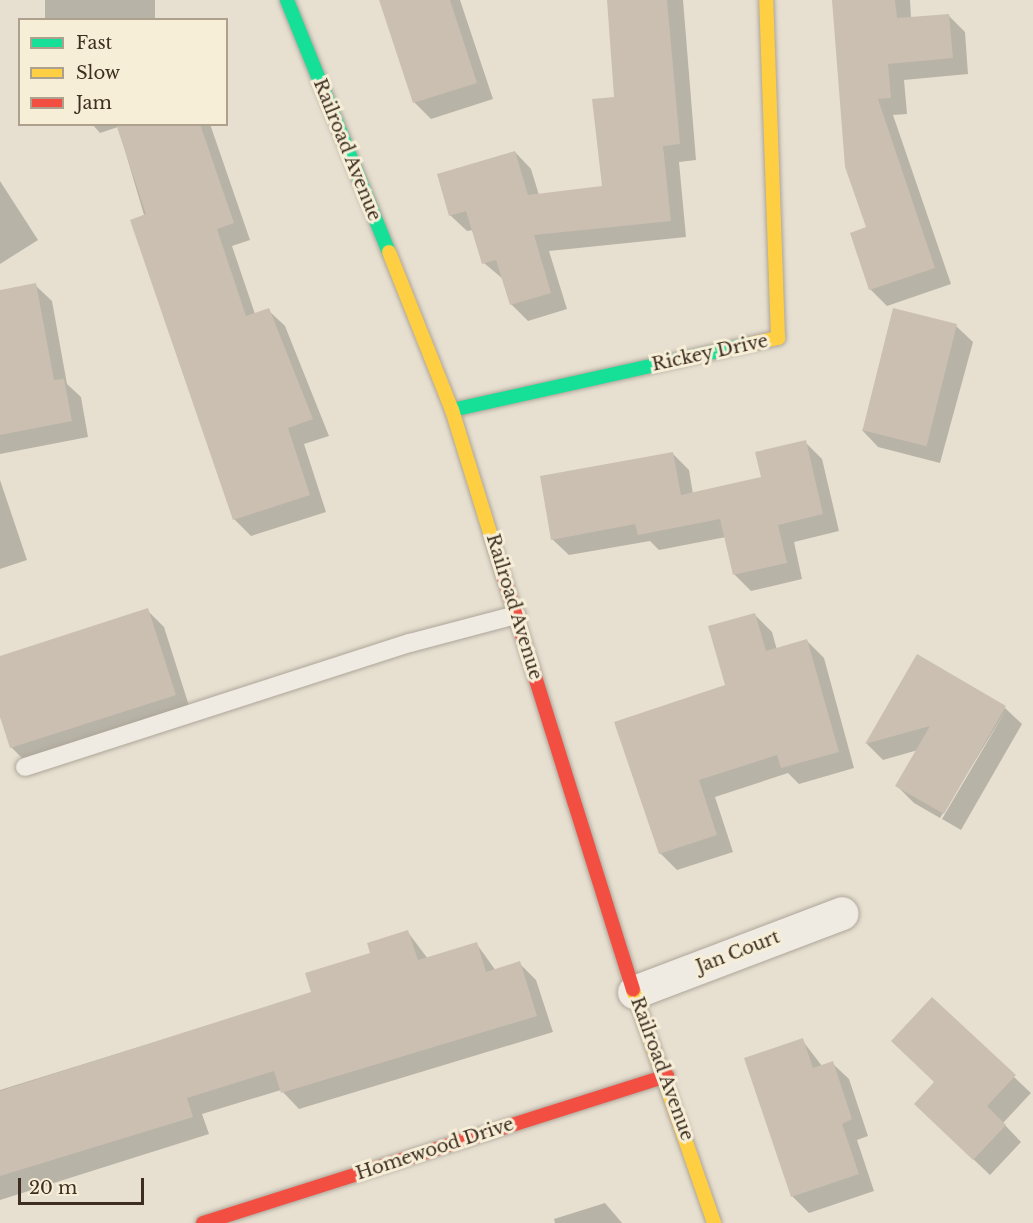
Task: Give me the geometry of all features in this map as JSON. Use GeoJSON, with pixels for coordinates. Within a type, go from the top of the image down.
{"type":"FeatureCollection","features":[{"type":"Feature","properties":{"kind":"street","name":"Railroad Avenue"},"geometry":{"type":"LineString","coordinates":[[287,0],[452,410],[634,992],[667,1076],[714,1223]]}},
{"type":"Feature","properties":{"kind":"street","name":"Rickey Drive"},"geometry":{"type":"LineString","coordinates":[[452,410],[778,338],[766,0]]}},
{"type":"Feature","properties":{"kind":"street","name":"Jan Court"},"geometry":{"type":"LineString","coordinates":[[634,992],[842,913]]}},
{"type":"Feature","properties":{"kind":"street","name":"Homewood Drive"},"geometry":{"type":"LineString","coordinates":[[203,1223],[667,1076]]}},
{"type":"Feature","properties":{"kind":"lane"},"geometry":{"type":"LineString","coordinates":[[25,767],[410,643],[516,615]]}},
{"type":"Feature","properties":{"kind":"building"},"geometry":{"type":"Polygon","coordinates":[[[379,0],[450,0],[477,83],[413,103],[379,0]]]}},
{"type":"Feature","properties":{"kind":"building"},"geometry":{"type":"Polygon","coordinates":[[[607,0],[667,0],[680,144],[663,146],[671,221],[534,235],[551,293],[510,305],[496,260],[482,264],[466,211],[449,216],[437,174],[515,151],[528,195],[602,186],[592,99],[614,97],[607,0]]]}},
{"type":"Feature","properties":{"kind":"building"},"geometry":{"type":"Polygon","coordinates":[[[832,0],[895,0],[897,18],[949,14],[953,58],[888,64],[891,98],[878,99],[935,268],[869,290],[850,233],[866,227],[845,167],[832,0]]]}},
{"type":"Feature","properties":{"kind":"building"},"geometry":{"type":"Polygon","coordinates":[[[117,126],[201,126],[234,223],[217,229],[246,316],[269,308],[313,419],[288,428],[310,495],[233,520],[130,220],[146,214],[117,126]]]}},
{"type":"Feature","properties":{"kind":"building"},"geometry":{"type":"Polygon","coordinates":[[[36,283],[54,380],[64,379],[72,421],[0,435],[0,290],[36,283]]]}},
{"type":"Feature","properties":{"kind":"building"},"geometry":{"type":"Polygon","coordinates":[[[893,308],[957,324],[927,446],[863,430],[893,308]]]}},
{"type":"Feature","properties":{"kind":"building"},"geometry":{"type":"Polygon","coordinates":[[[806,440],[823,514],[778,525],[787,563],[733,575],[720,519],[638,535],[635,524],[551,540],[540,476],[673,452],[681,495],[761,477],[755,452],[806,440]]]}},
{"type":"Feature","properties":{"kind":"building"},"geometry":{"type":"Polygon","coordinates":[[[148,608],[176,695],[10,748],[0,717],[0,656],[148,608]]]}},
{"type":"Feature","properties":{"kind":"building"},"geometry":{"type":"Polygon","coordinates":[[[755,613],[766,651],[807,639],[839,752],[781,768],[777,755],[699,780],[717,835],[659,854],[614,722],[725,685],[708,626],[755,613]]]}},
{"type":"Feature","properties":{"kind":"building"},"geometry":{"type":"Polygon","coordinates":[[[917,654],[1006,706],[944,814],[895,786],[930,726],[865,744],[917,654]]]}},
{"type":"Feature","properties":{"kind":"building"},"geometry":{"type":"Polygon","coordinates":[[[408,930],[418,960],[477,942],[486,972],[520,961],[537,1016],[281,1093],[274,1071],[187,1098],[193,1117],[0,1176],[0,1091],[311,992],[305,973],[370,953],[367,943],[408,930]]]}},
{"type":"Feature","properties":{"kind":"building"},"geometry":{"type":"Polygon","coordinates":[[[932,997],[1016,1075],[987,1106],[1006,1125],[973,1160],[914,1104],[934,1082],[891,1041],[932,997]]]}},
{"type":"Feature","properties":{"kind":"building"},"geometry":{"type":"Polygon","coordinates":[[[803,1038],[813,1068],[833,1061],[852,1119],[842,1124],[859,1174],[791,1197],[744,1058],[803,1038]]]}},
{"type":"Feature","properties":{"kind":"traffic: fast"},"geometry":{"type":"LineString","coordinates":[[287,0],[389,252]]}},
{"type":"Feature","properties":{"kind":"traffic: fast"},"geometry":{"type":"LineString","coordinates":[[452,410],[750,344]]}},
{"type":"Feature","properties":{"kind":"traffic: slow"},"geometry":{"type":"LineString","coordinates":[[750,344],[778,338],[766,0]]}},
{"type":"Feature","properties":{"kind":"traffic: slow"},"geometry":{"type":"LineString","coordinates":[[389,252],[452,410],[500,565]]}},
{"type":"Feature","properties":{"kind":"traffic: slow"},"geometry":{"type":"LineString","coordinates":[[633,990],[714,1223]]}},
{"type":"Feature","properties":{"kind":"traffic: jam"},"geometry":{"type":"LineString","coordinates":[[500,565],[633,990]]}},
{"type":"Feature","properties":{"kind":"traffic: jam"},"geometry":{"type":"LineString","coordinates":[[203,1223],[667,1076]]}}]}
